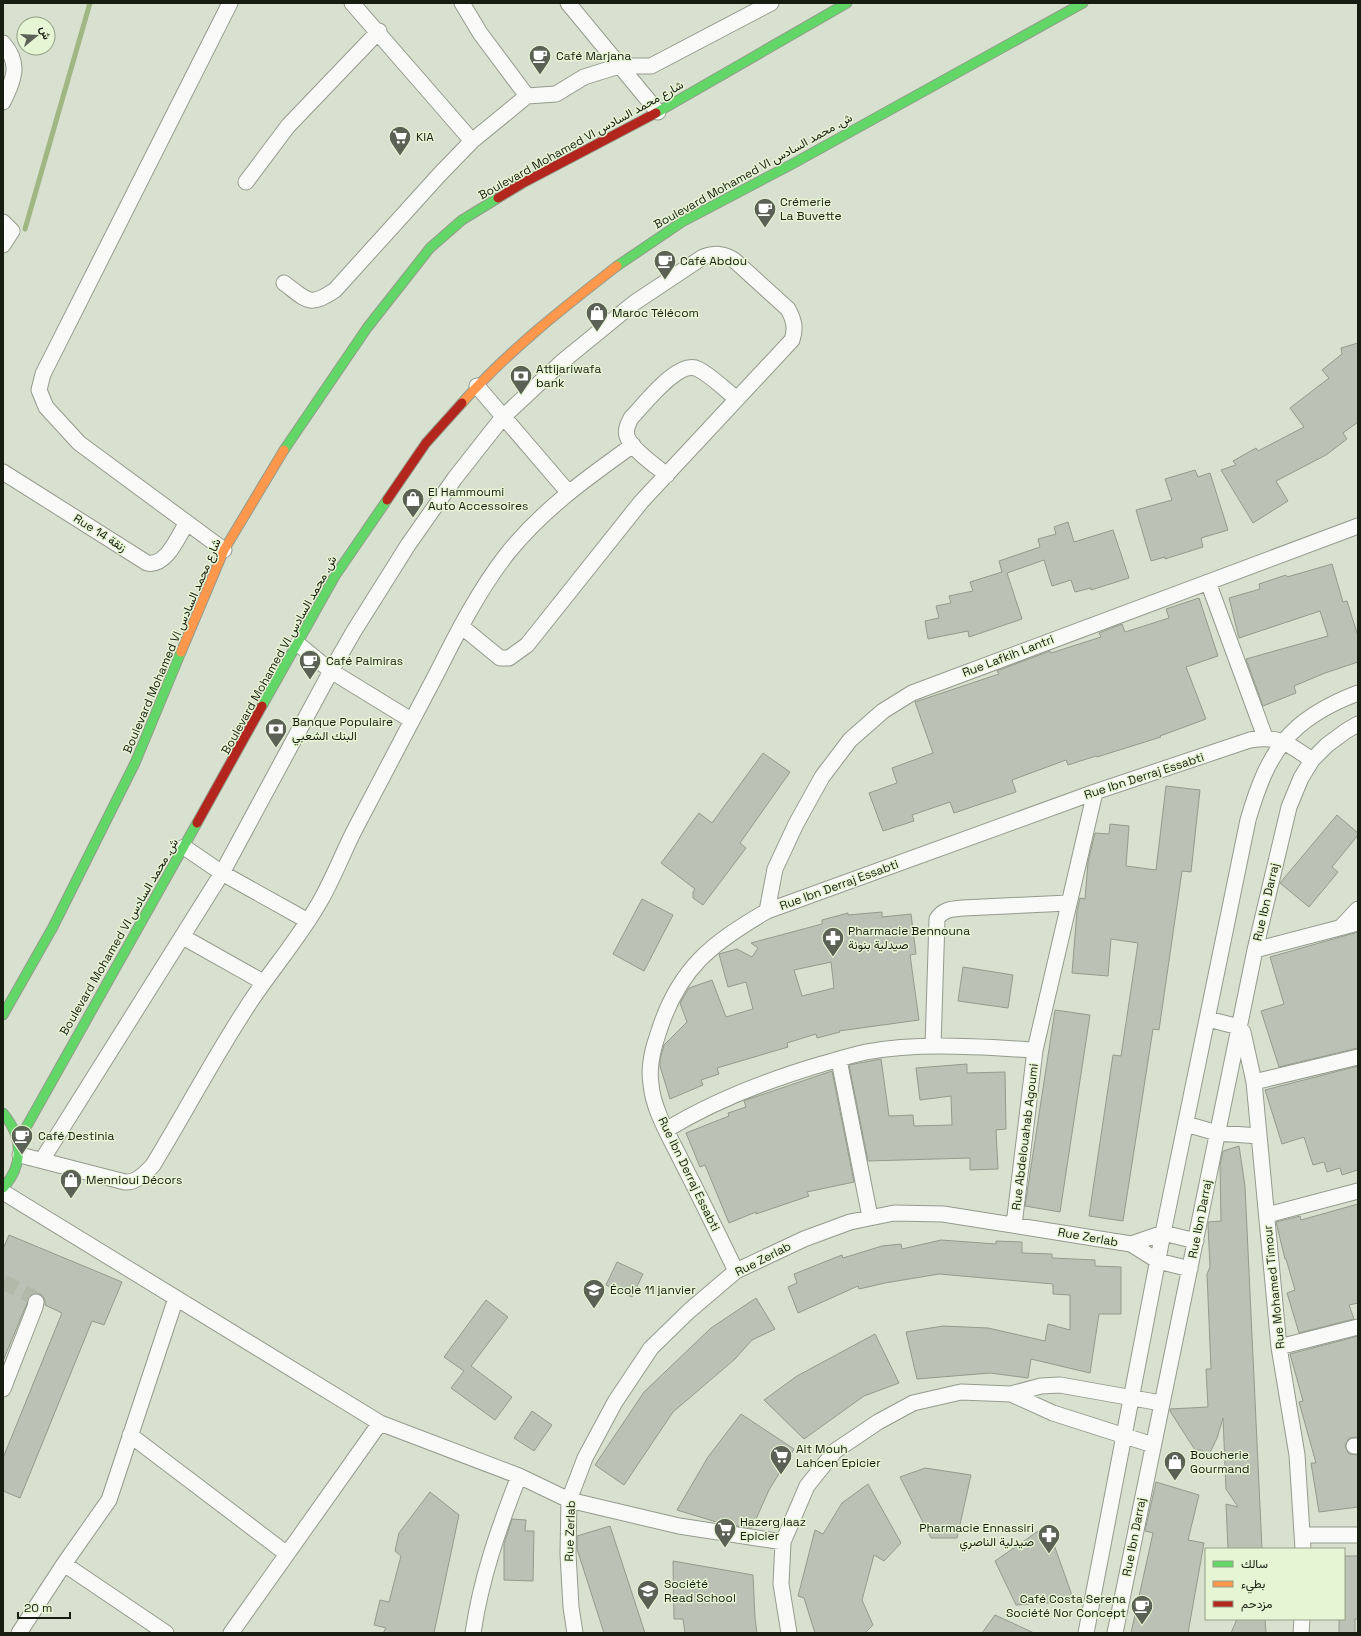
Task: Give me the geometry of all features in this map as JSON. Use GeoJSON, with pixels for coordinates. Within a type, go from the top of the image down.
{"type":"FeatureCollection","features":[{"type":"Feature","properties":{"kind":"main road","name":"Boulevard Mohamed VI شارع محمد السادس"},"geometry":{"type":"LineString","coordinates":[[3,1015],[53,927],[135,763],[224,550],[290,441],[367,328],[430,248],[462,220],[523,183],[658,112],[847,3]]}},
{"type":"Feature","properties":{"kind":"main road","name":"Boulevard Mohamed VI ش. محمد السادس"},"geometry":{"type":"LineString","coordinates":[[19,1140],[335,576],[426,443],[476,386],[550,318],[624,261],[682,222],[796,162],[1083,3]]}},
{"type":"Feature","properties":{"kind":"main road"},"geometry":{"type":"LineString","coordinates":[[3,1113],[12,1124],[19,1140],[20,1155],[15,1172],[3,1188]]}},
{"type":"Feature","properties":{"kind":"street"},"geometry":{"type":"LineString","coordinates":[[224,550],[186,524],[79,443],[46,407],[39,390],[46,367],[230,3]]}},
{"type":"Feature","properties":{"kind":"street"},"geometry":{"type":"LineString","coordinates":[[352,3],[379,32],[472,141]]}},
{"type":"Feature","properties":{"kind":"street"},"geometry":{"type":"LineString","coordinates":[[462,3],[480,33],[527,96]]}},
{"type":"Feature","properties":{"kind":"street"},"geometry":{"type":"LineString","coordinates":[[568,3],[658,112]]}},
{"type":"Feature","properties":{"kind":"street"},"geometry":{"type":"LineString","coordinates":[[284,283],[308,300],[321,300],[335,290],[401,215],[472,141],[527,96],[556,94],[584,77],[619,66],[651,66],[771,3]]}},
{"type":"Feature","properties":{"kind":"street"},"geometry":{"type":"LineString","coordinates":[[246,182],[288,126],[379,32]]}},
{"type":"Feature","properties":{"kind":"street"},"geometry":{"type":"LineString","coordinates":[[3,43],[12,54],[15,67],[12,80],[3,102]]}},
{"type":"Feature","properties":{"kind":"street"},"geometry":{"type":"LineString","coordinates":[[3,245],[8,227]]}},
{"type":"Feature","properties":{"kind":"street"},"geometry":{"type":"LineString","coordinates":[[42,1160],[222,873],[331,671],[408,545],[455,478],[504,417],[563,361],[634,303],[703,257],[713,254],[726,254],[788,309],[796,330],[792,340],[641,502],[527,645],[517,654],[509,658],[500,658],[461,626]]}},
{"type":"Feature","properties":{"kind":"street"},"geometry":{"type":"LineString","coordinates":[[667,475],[633,446],[627,436],[627,427],[631,418],[675,372],[686,367],[696,368],[737,400]]}},
{"type":"Feature","properties":{"kind":"street"},"geometry":{"type":"LineString","coordinates":[[476,386],[568,492]]}},
{"type":"Feature","properties":{"kind":"street"},"geometry":{"type":"LineString","coordinates":[[20,1155],[125,1182],[132,1182],[146,1173],[182,1119],[221,1049],[263,982],[308,922],[337,870],[346,847],[461,626],[507,555],[535,524],[568,492],[633,446]]}},
{"type":"Feature","properties":{"kind":"street","name":"Rue 14 زنقة"},"geometry":{"type":"LineString","coordinates":[[3,472],[147,563],[152,564],[159,562],[166,556],[186,524]]}},
{"type":"Feature","properties":{"kind":"street","name":"Rue Lafkih Lantri"},"geometry":{"type":"LineString","coordinates":[[767,911],[775,869],[796,824],[822,777],[850,740],[883,711],[912,693],[1358,526]]}},
{"type":"Feature","properties":{"kind":"street"},"geometry":{"type":"LineString","coordinates":[[1208,582],[1265,738]]}},
{"type":"Feature","properties":{"kind":"street"},"geometry":{"type":"LineString","coordinates":[[298,644],[331,671],[411,720]]}},
{"type":"Feature","properties":{"kind":"street"},"geometry":{"type":"LineString","coordinates":[[1086,1633],[1130,1396],[1248,820],[1265,770],[1283,741],[1305,720],[1320,709],[1358,693]]}},
{"type":"Feature","properties":{"kind":"street","name":"Rue Ibn Darraj"},"geometry":{"type":"LineString","coordinates":[[1114,1633],[1255,950],[1289,807],[1301,778],[1312,760],[1327,745],[1358,724]]}},
{"type":"Feature","properties":{"kind":"street","name":"Rue Ibn Derraj Essabti"},"geometry":{"type":"LineString","coordinates":[[736,1271],[666,1130],[656,1105],[650,1084],[652,1053],[663,1018],[677,988],[699,959],[729,933],[767,911],[1095,792],[1250,740],[1265,738],[1283,741],[1312,760]]}},
{"type":"Feature","properties":{"kind":"street"},"geometry":{"type":"LineString","coordinates":[[1035,1050],[1095,792]]}},
{"type":"Feature","properties":{"kind":"street"},"geometry":{"type":"LineString","coordinates":[[184,847],[222,873],[308,922]]}},
{"type":"Feature","properties":{"kind":"street"},"geometry":{"type":"LineString","coordinates":[[933,1046],[937,919],[941,913],[950,909],[1068,903]]}},
{"type":"Feature","properties":{"kind":"street"},"geometry":{"type":"LineString","coordinates":[[1341,927],[1358,909]]}},
{"type":"Feature","properties":{"kind":"street"},"geometry":{"type":"LineString","coordinates":[[1255,950],[1358,923]]}},
{"type":"Feature","properties":{"kind":"street"},"geometry":{"type":"LineString","coordinates":[[183,937],[263,982]]}},
{"type":"Feature","properties":{"kind":"street"},"geometry":{"type":"LineString","coordinates":[[1208,1019],[1239,1027]]}},
{"type":"Feature","properties":{"kind":"street","name":"Rue Mohamed Timour"},"geometry":{"type":"LineString","coordinates":[[1239,1027],[1246,1038],[1254,1082],[1279,1347],[1297,1454],[1303,1542]]}},
{"type":"Feature","properties":{"kind":"street","name":"Rue Abdelouahab Agoumi"},"geometry":{"type":"LineString","coordinates":[[666,1130],[694,1113],[749,1088],[866,1052],[933,1046],[1035,1050],[1014,1225]]}},
{"type":"Feature","properties":{"kind":"street"},"geometry":{"type":"LineString","coordinates":[[1254,1082],[1358,1058]]}},
{"type":"Feature","properties":{"kind":"street"},"geometry":{"type":"LineString","coordinates":[[839,1060],[870,1218]]}},
{"type":"Feature","properties":{"kind":"street"},"geometry":{"type":"LineString","coordinates":[[1186,1124],[1217,1133],[1259,1136]]}},
{"type":"Feature","properties":{"kind":"street"},"geometry":{"type":"LineString","coordinates":[[1267,1215],[1358,1191]]}},
{"type":"Feature","properties":{"kind":"street"},"geometry":{"type":"LineString","coordinates":[[3,1192],[380,1423],[519,1476],[569,1500],[679,1526],[783,1542]]}},
{"type":"Feature","properties":{"kind":"street","name":"Rue ZerIab"},"geometry":{"type":"LineString","coordinates":[[575,1633],[571,1607],[569,1569],[569,1500],[585,1458],[615,1402],[651,1348],[689,1311],[736,1271],[804,1239],[850,1222],[894,1213],[943,1214],[1130,1244],[1158,1261],[1190,1269]]}},
{"type":"Feature","properties":{"kind":"street"},"geometry":{"type":"LineString","coordinates":[[1163,1233],[1196,1241]]}},
{"type":"Feature","properties":{"kind":"street","name":"Rue ZerIab"},"geometry":{"type":"LineString","coordinates":[[1130,1244],[1163,1233]]}},
{"type":"Feature","properties":{"kind":"street"},"geometry":{"type":"LineString","coordinates":[[19,1633],[64,1564],[109,1500],[176,1298]]}},
{"type":"Feature","properties":{"kind":"street"},"geometry":{"type":"LineString","coordinates":[[3,1389],[36,1302]]}},
{"type":"Feature","properties":{"kind":"street"},"geometry":{"type":"LineString","coordinates":[[1279,1347],[1358,1327]]}},
{"type":"Feature","properties":{"kind":"street"},"geometry":{"type":"LineString","coordinates":[[789,1633],[781,1584],[783,1542],[807,1486],[835,1451],[878,1422],[913,1403],[961,1392],[1011,1394],[1041,1386],[1060,1385],[1130,1396],[1161,1403]]}},
{"type":"Feature","properties":{"kind":"street"},"geometry":{"type":"LineString","coordinates":[[1011,1394],[1054,1413],[1153,1445]]}},
{"type":"Feature","properties":{"kind":"street"},"geometry":{"type":"LineString","coordinates":[[231,1633],[380,1423]]}},
{"type":"Feature","properties":{"kind":"street"},"geometry":{"type":"LineString","coordinates":[[130,1435],[287,1554]]}},
{"type":"Feature","properties":{"kind":"street"},"geometry":{"type":"LineString","coordinates":[[473,1633],[478,1602],[496,1535],[519,1476]]}},
{"type":"Feature","properties":{"kind":"street"},"geometry":{"type":"LineString","coordinates":[[1303,1542],[1358,1535]]}},
{"type":"Feature","properties":{"kind":"street"},"geometry":{"type":"LineString","coordinates":[[64,1564],[166,1633]]}},
{"type":"Feature","properties":{"kind":"street"},"geometry":{"type":"LineString","coordinates":[[1301,1633],[1302,1620]]}},
{"type":"Feature","properties":{"kind":"building"},"geometry":{"type":"Polygon","coordinates":[[[1358,343],[1358,422],[1343,433],[1347,439],[1326,455],[1276,481],[1288,501],[1253,523],[1221,470],[1236,465],[1233,461],[1256,448],[1258,451],[1304,427],[1290,408],[1329,378],[1322,370],[1342,354],[1341,348],[1358,343]]]}},
{"type":"Feature","properties":{"kind":"building"},"geometry":{"type":"Polygon","coordinates":[[[1195,470],[1198,477],[1210,473],[1228,530],[1201,538],[1203,547],[1165,559],[1165,557],[1151,561],[1136,510],[1172,500],[1165,479],[1195,470]]]}},
{"type":"Feature","properties":{"kind":"building"},"geometry":{"type":"Polygon","coordinates":[[[1068,522],[1074,542],[1113,530],[1129,578],[1091,590],[1091,588],[1075,592],[1071,580],[1052,586],[1044,560],[1007,573],[1022,619],[969,637],[968,631],[928,639],[925,621],[939,618],[936,606],[951,603],[949,596],[973,591],[970,582],[1002,572],[999,561],[1040,547],[1038,539],[1056,534],[1054,527],[1068,522]]]}},
{"type":"Feature","properties":{"kind":"building"},"geometry":{"type":"Polygon","coordinates":[[[1332,564],[1343,602],[1347,601],[1358,636],[1358,662],[1325,673],[1294,686],[1296,693],[1263,706],[1246,659],[1328,636],[1320,611],[1239,638],[1229,598],[1260,589],[1259,584],[1286,575],[1287,577],[1332,564]]]}},
{"type":"Feature","properties":{"kind":"building"},"geometry":{"type":"Polygon","coordinates":[[[1199,598],[1218,656],[1186,667],[1206,719],[1160,736],[1161,737],[1097,757],[1096,756],[1068,765],[1066,760],[1012,780],[1016,792],[954,813],[950,802],[912,815],[914,821],[883,831],[869,793],[897,783],[892,768],[933,753],[915,702],[999,674],[997,671],[1050,651],[1051,653],[1101,637],[1099,633],[1122,624],[1125,632],[1169,618],[1166,609],[1199,598]]]}},
{"type":"Feature","properties":{"kind":"building"},"geometry":{"type":"Polygon","coordinates":[[[763,753],[790,772],[740,843],[746,848],[703,905],[693,898],[693,892],[695,889],[661,863],[699,813],[712,823],[763,753]]]}},
{"type":"Feature","properties":{"kind":"building"},"geometry":{"type":"Polygon","coordinates":[[[1166,786],[1200,790],[1191,872],[1182,871],[1159,1030],[1153,1029],[1123,1221],[1089,1216],[1113,1055],[1121,1056],[1138,943],[1111,939],[1108,976],[1072,973],[1077,911],[1080,898],[1085,899],[1088,862],[1095,833],[1109,834],[1110,824],[1129,826],[1126,866],[1156,870],[1166,786]]]}},
{"type":"Feature","properties":{"kind":"building"},"geometry":{"type":"Polygon","coordinates":[[[1337,815],[1358,833],[1358,835],[1332,867],[1338,872],[1309,907],[1280,883],[1337,815]]]}},
{"type":"Feature","properties":{"kind":"building"},"geometry":{"type":"Polygon","coordinates":[[[642,899],[673,915],[644,971],[613,954],[642,899]]]}},
{"type":"Feature","properties":{"kind":"building"},"geometry":{"type":"Polygon","coordinates":[[[882,912],[882,917],[911,914],[916,954],[910,955],[919,1020],[839,1031],[840,1032],[817,1038],[816,1034],[787,1043],[788,1047],[717,1068],[719,1074],[701,1080],[703,1085],[670,1099],[660,1066],[660,1059],[664,1045],[687,1022],[680,1003],[689,988],[712,980],[726,1017],[753,1009],[746,982],[728,987],[719,954],[737,949],[752,957],[758,948],[751,943],[822,924],[822,920],[848,913],[848,915],[882,912]],[[831,962],[794,970],[802,996],[834,988],[831,962]]]}},
{"type":"Feature","properties":{"kind":"building"},"geometry":{"type":"Polygon","coordinates":[[[1358,932],[1358,1048],[1279,1067],[1261,1011],[1284,1004],[1270,957],[1358,932]]]}},
{"type":"Feature","properties":{"kind":"building"},"geometry":{"type":"Polygon","coordinates":[[[963,967],[1013,975],[1008,1008],[958,1001],[963,967]]]}},
{"type":"Feature","properties":{"kind":"building"},"geometry":{"type":"Polygon","coordinates":[[[1055,1010],[1090,1015],[1060,1212],[1025,1206],[1055,1010]]]}},
{"type":"Feature","properties":{"kind":"building"},"geometry":{"type":"Polygon","coordinates":[[[881,1059],[889,1116],[913,1115],[914,1126],[952,1125],[951,1096],[920,1100],[916,1068],[967,1064],[967,1073],[1005,1072],[1006,1129],[996,1130],[998,1169],[970,1170],[970,1158],[868,1161],[849,1065],[881,1059]]]}},
{"type":"Feature","properties":{"kind":"building"},"geometry":{"type":"Polygon","coordinates":[[[1358,1066],[1358,1170],[1342,1175],[1340,1168],[1327,1172],[1324,1162],[1313,1165],[1304,1137],[1282,1144],[1265,1090],[1358,1066]]]}},
{"type":"Feature","properties":{"kind":"building"},"geometry":{"type":"Polygon","coordinates":[[[832,1071],[854,1182],[807,1192],[809,1196],[756,1214],[756,1212],[729,1223],[705,1165],[700,1167],[686,1133],[729,1116],[728,1113],[746,1107],[744,1101],[746,1100],[832,1071]]]}},
{"type":"Feature","properties":{"kind":"building"},"geometry":{"type":"Polygon","coordinates":[[[1239,1146],[1245,1186],[1262,1548],[1228,1548],[1226,1504],[1238,1507],[1226,1489],[1223,1418],[1217,1438],[1207,1459],[1201,1450],[1195,1450],[1170,1411],[1170,1409],[1208,1407],[1206,1369],[1211,1369],[1207,1274],[1210,1267],[1208,1222],[1221,1221],[1220,1165],[1223,1151],[1239,1146]]]}},
{"type":"Feature","properties":{"kind":"building"},"geometry":{"type":"Polygon","coordinates":[[[1358,1204],[1358,1303],[1349,1305],[1354,1319],[1299,1333],[1287,1293],[1295,1290],[1285,1259],[1276,1222],[1300,1216],[1301,1220],[1358,1204]]]}},
{"type":"Feature","properties":{"kind":"building"},"geometry":{"type":"Polygon","coordinates":[[[9,1235],[122,1282],[104,1325],[92,1321],[20,1498],[3,1491],[3,1458],[62,1313],[45,1305],[45,1300],[42,1295],[37,1293],[30,1296],[3,1361],[3,1249],[9,1235]]]}},
{"type":"Feature","properties":{"kind":"building"},"geometry":{"type":"Polygon","coordinates":[[[941,1240],[996,1244],[996,1241],[1022,1242],[1022,1253],[1052,1254],[1052,1258],[1095,1260],[1095,1266],[1121,1267],[1121,1314],[1099,1314],[1090,1373],[1031,1359],[1028,1378],[990,1373],[917,1379],[906,1332],[943,1326],[988,1328],[1045,1341],[1048,1324],[1070,1330],[1070,1295],[1053,1294],[1053,1284],[939,1274],[859,1289],[858,1286],[798,1313],[788,1287],[797,1283],[794,1274],[842,1255],[843,1258],[882,1246],[901,1244],[902,1249],[941,1240]]]}},
{"type":"Feature","properties":{"kind":"building"},"geometry":{"type":"Polygon","coordinates":[[[617,1262],[643,1274],[632,1297],[606,1285],[617,1262]]]}},
{"type":"Feature","properties":{"kind":"building"},"geometry":{"type":"Polygon","coordinates":[[[756,1298],[775,1329],[752,1340],[735,1359],[673,1412],[624,1485],[595,1465],[644,1392],[711,1328],[756,1298]]]}},
{"type":"Feature","properties":{"kind":"building"},"geometry":{"type":"Polygon","coordinates":[[[486,1300],[508,1317],[471,1366],[512,1397],[495,1420],[451,1388],[464,1371],[444,1357],[486,1300]]]}},
{"type":"Feature","properties":{"kind":"building"},"geometry":{"type":"Polygon","coordinates":[[[875,1334],[899,1383],[864,1396],[804,1439],[764,1400],[797,1376],[875,1334]]]}},
{"type":"Feature","properties":{"kind":"building"},"geometry":{"type":"Polygon","coordinates":[[[1358,1336],[1358,1437],[1349,1438],[1345,1446],[1349,1454],[1358,1455],[1358,1507],[1319,1512],[1311,1463],[1316,1463],[1299,1402],[1303,1401],[1290,1354],[1358,1336]]]}},
{"type":"Feature","properties":{"kind":"building"},"geometry":{"type":"Polygon","coordinates":[[[532,1411],[552,1425],[534,1451],[514,1438],[532,1411]]]}},
{"type":"Feature","properties":{"kind":"building"},"geometry":{"type":"Polygon","coordinates":[[[741,1414],[794,1449],[769,1490],[752,1528],[723,1524],[677,1510],[708,1457],[741,1414]]]}},
{"type":"Feature","properties":{"kind":"building"},"geometry":{"type":"Polygon","coordinates":[[[925,1468],[971,1475],[957,1538],[931,1538],[900,1477],[925,1468]]]}},
{"type":"Feature","properties":{"kind":"building"},"geometry":{"type":"Polygon","coordinates":[[[1156,1482],[1199,1495],[1188,1540],[1204,1543],[1188,1633],[1131,1633],[1153,1533],[1145,1531],[1156,1482]]]}},
{"type":"Feature","properties":{"kind":"building"},"geometry":{"type":"Polygon","coordinates":[[[868,1484],[901,1543],[884,1561],[874,1555],[862,1600],[873,1625],[865,1633],[815,1633],[804,1598],[798,1596],[815,1530],[823,1534],[842,1503],[868,1484]]]}},
{"type":"Feature","properties":{"kind":"building"},"geometry":{"type":"Polygon","coordinates":[[[430,1492],[459,1515],[434,1633],[383,1633],[386,1628],[374,1625],[380,1600],[389,1602],[401,1556],[395,1551],[399,1533],[430,1492]]]}},
{"type":"Feature","properties":{"kind":"building"},"geometry":{"type":"Polygon","coordinates":[[[512,1519],[526,1520],[525,1531],[534,1531],[533,1581],[504,1580],[504,1544],[512,1519]]]}},
{"type":"Feature","properties":{"kind":"building"},"geometry":{"type":"Polygon","coordinates":[[[1047,1525],[1074,1601],[1016,1605],[995,1561],[1047,1525]]]}},
{"type":"Feature","properties":{"kind":"building"},"geometry":{"type":"Polygon","coordinates":[[[610,1526],[645,1633],[604,1633],[577,1549],[577,1536],[610,1526]]]}},
{"type":"Feature","properties":{"kind":"building"},"geometry":{"type":"Polygon","coordinates":[[[1345,1556],[1358,1556],[1358,1619],[1355,1619],[1355,1633],[1339,1633],[1339,1620],[1345,1620],[1345,1556]]]}},
{"type":"Feature","properties":{"kind":"building"},"geometry":{"type":"Polygon","coordinates":[[[673,1561],[753,1575],[757,1633],[685,1633],[683,1619],[674,1619],[673,1561]]]}},
{"type":"Feature","properties":{"kind":"building"},"geometry":{"type":"Polygon","coordinates":[[[995,1615],[1034,1633],[982,1633],[995,1615]]]}},
{"type":"Feature","properties":{"kind":"building"},"geometry":{"type":"Polygon","coordinates":[[[1237,1620],[1265,1620],[1266,1633],[1231,1633],[1237,1620]]]}},
{"type":"Feature","properties":{"kind":"waterway"},"geometry":{"type":"LineString","coordinates":[[25,229],[90,3]]}},
{"type":"Feature","properties":{"kind":"tunnel"},"geometry":{"type":"LineString","coordinates":[[3,1282],[31,1296],[36,1302]]}},
{"type":"Feature","properties":{"kind":"traffic: fast"},"geometry":{"type":"LineString","coordinates":[[656,113],[847,3]]}},
{"type":"Feature","properties":{"kind":"traffic: fast"},"geometry":{"type":"LineString","coordinates":[[617,266],[682,222],[796,162],[1083,3]]}},
{"type":"Feature","properties":{"kind":"traffic: fast"},"geometry":{"type":"LineString","coordinates":[[284,450],[367,328],[430,248],[462,220],[498,198]]}},
{"type":"Feature","properties":{"kind":"traffic: fast"},"geometry":{"type":"LineString","coordinates":[[262,706],[335,576],[387,500]]}},
{"type":"Feature","properties":{"kind":"traffic: fast"},"geometry":{"type":"LineString","coordinates":[[3,1015],[53,927],[135,763],[181,652]]}},
{"type":"Feature","properties":{"kind":"traffic: fast"},"geometry":{"type":"LineString","coordinates":[[19,1140],[197,823]]}},
{"type":"Feature","properties":{"kind":"traffic: fast"},"geometry":{"type":"LineString","coordinates":[[3,1113],[10,1122],[14,1132],[18,1151],[18,1160],[15,1170],[3,1188]]}},
{"type":"Feature","properties":{"kind":"traffic: slow"},"geometry":{"type":"LineString","coordinates":[[462,403],[517,348],[556,314],[617,266]]}},
{"type":"Feature","properties":{"kind":"traffic: slow"},"geometry":{"type":"LineString","coordinates":[[181,652],[224,550],[284,450]]}},
{"type":"Feature","properties":{"kind":"traffic: jam"},"geometry":{"type":"LineString","coordinates":[[498,198],[523,183],[656,113]]}},
{"type":"Feature","properties":{"kind":"traffic: jam"},"geometry":{"type":"LineString","coordinates":[[387,500],[426,443],[462,403]]}},
{"type":"Feature","properties":{"kind":"traffic: jam"},"geometry":{"type":"LineString","coordinates":[[197,823],[262,706]]}},
{"type":"Feature","properties":{"kind":"place","name":"Café Marjana"},"geometry":{"type":"Point","coordinates":[540,76]}},
{"type":"Feature","properties":{"kind":"place","name":"KIA"},"geometry":{"type":"Point","coordinates":[400,156]}},
{"type":"Feature","properties":{"kind":"place","name":"Crémerie La Buvette"},"geometry":{"type":"Point","coordinates":[765,228]}},
{"type":"Feature","properties":{"kind":"place","name":"Café Abdou"},"geometry":{"type":"Point","coordinates":[665,280]}},
{"type":"Feature","properties":{"kind":"place","name":"Maroc Télécom"},"geometry":{"type":"Point","coordinates":[597,332]}},
{"type":"Feature","properties":{"kind":"place","name":"Attijariwafa bank"},"geometry":{"type":"Point","coordinates":[521,396]}},
{"type":"Feature","properties":{"kind":"place","name":"El Hammoumi Auto Accessoires"},"geometry":{"type":"Point","coordinates":[413,518]}},
{"type":"Feature","properties":{"kind":"place","name":"Café Palmiras"},"geometry":{"type":"Point","coordinates":[310,680]}},
{"type":"Feature","properties":{"kind":"place","name":"Banque Populaire البنك الشعبي"},"geometry":{"type":"Point","coordinates":[276,748]}},
{"type":"Feature","properties":{"kind":"place","name":"Pharmacie Bennouna صيدلية بنونة"},"geometry":{"type":"Point","coordinates":[833,958]}},
{"type":"Feature","properties":{"kind":"place","name":"Café Destinia"},"geometry":{"type":"Point","coordinates":[22,1156]}},
{"type":"Feature","properties":{"kind":"place","name":"Mennioui Décors"},"geometry":{"type":"Point","coordinates":[71,1200]}},
{"type":"Feature","properties":{"kind":"place","name":"École 11 janvier"},"geometry":{"type":"Point","coordinates":[594,1310]}},
{"type":"Feature","properties":{"kind":"place","name":"Ait Mouh Lahcen Epicier"},"geometry":{"type":"Point","coordinates":[781,1476]}},
{"type":"Feature","properties":{"kind":"place","name":"Boucherie Gourmand"},"geometry":{"type":"Point","coordinates":[1175,1482]}},
{"type":"Feature","properties":{"kind":"place","name":"Hazerg Iaaz Epicier"},"geometry":{"type":"Point","coordinates":[725,1548]}},
{"type":"Feature","properties":{"kind":"place","name":"Pharmacie Ennassiri صيدلية الناصري"},"geometry":{"type":"Point","coordinates":[1049,1554]}},
{"type":"Feature","properties":{"kind":"place","name":"Société Read School"},"geometry":{"type":"Point","coordinates":[648,1610]}},
{"type":"Feature","properties":{"kind":"place","name":"Café Costa Serena Société Nor Concept"},"geometry":{"type":"Point","coordinates":[1142,1626]}}]}
